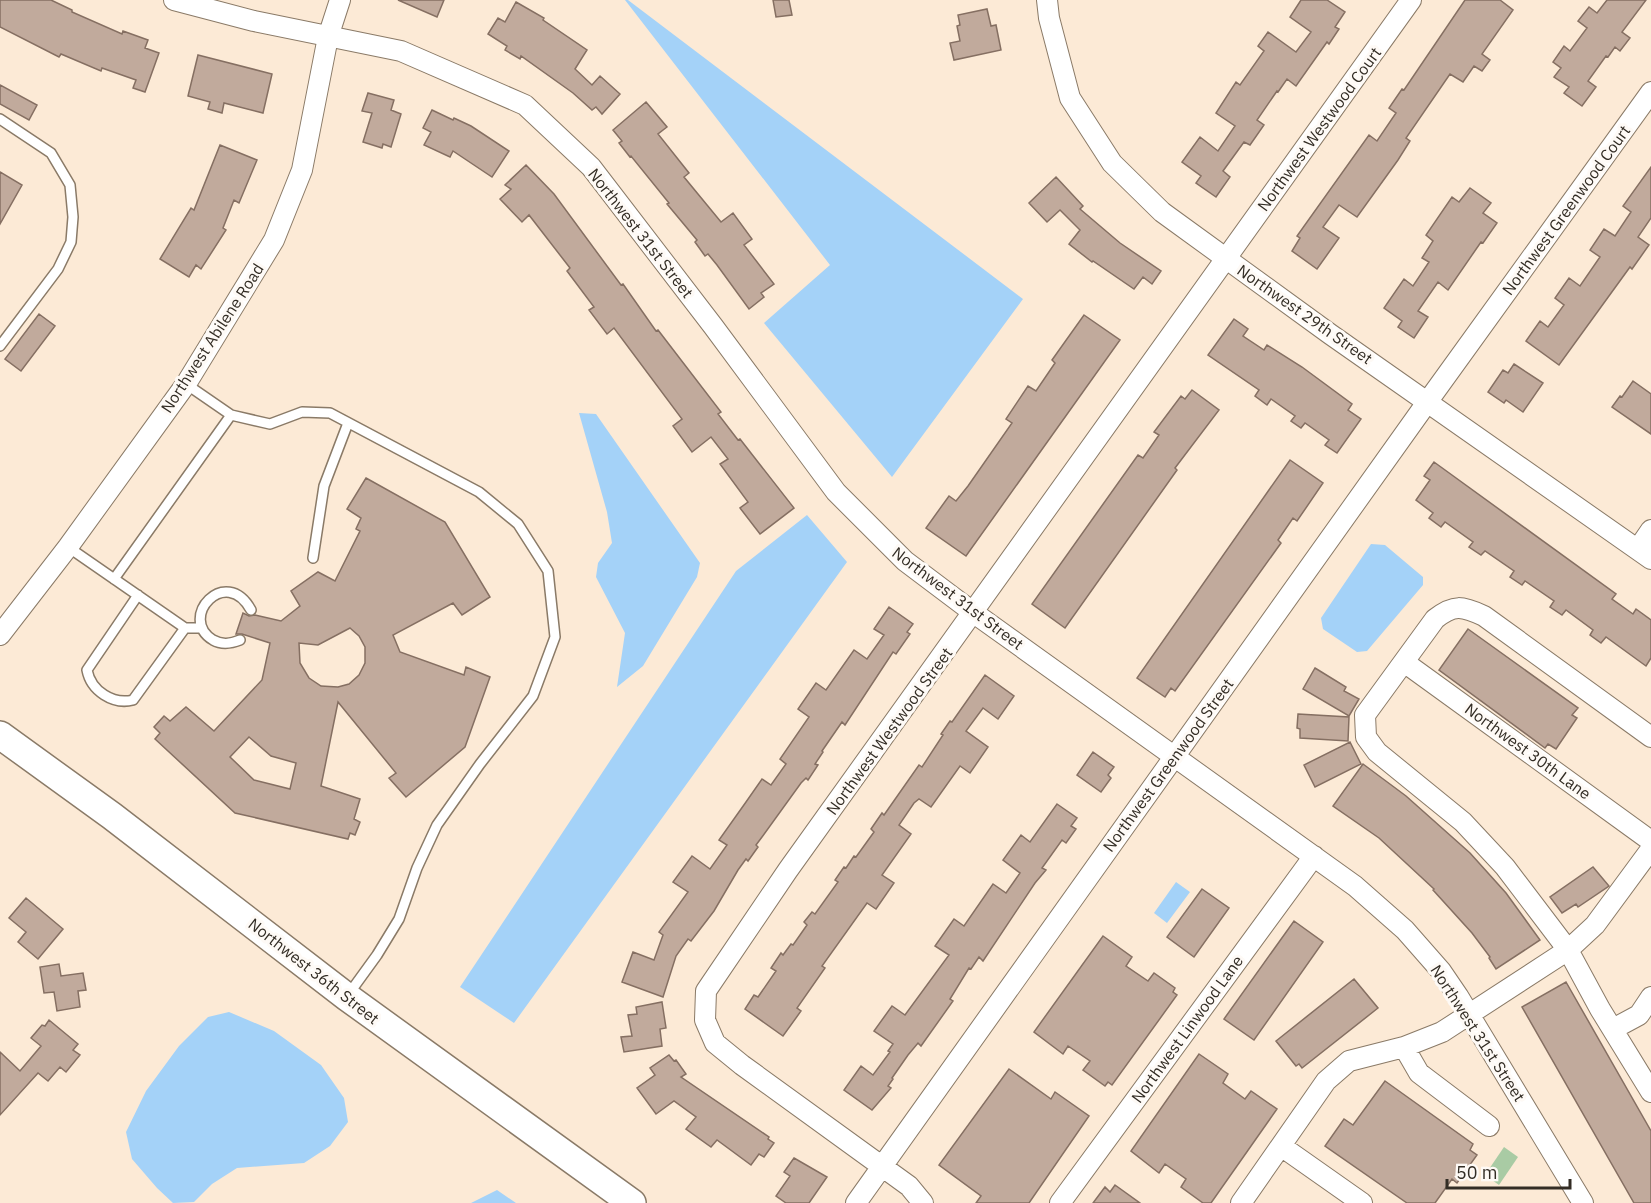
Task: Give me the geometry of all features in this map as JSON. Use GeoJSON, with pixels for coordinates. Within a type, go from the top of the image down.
{"type":"FeatureCollection","features":[{"type":"Feature","properties":{"kind":"main road","name":"Northwest 36th Street"},"geometry":{"type":"LineString","coordinates":[[0,735],[103,809],[346,997],[632,1203]]}},
{"type":"Feature","properties":{"kind":"street","name":"Northwest 31st Street"},"geometry":{"type":"LineString","coordinates":[[174,0],[254,21],[401,51],[525,105],[591,167],[836,492],[905,561],[1355,886],[1405,930],[1441,971],[1470,1015],[1583,1203]]}},
{"type":"Feature","properties":{"kind":"street","name":"Northwest Abilene Road"},"geometry":{"type":"LineString","coordinates":[[0,636],[68,547],[186,384],[274,240],[302,170],[328,37],[340,0]]}},
{"type":"Feature","properties":{"kind":"street","name":"Northwest 29th Street"},"geometry":{"type":"LineString","coordinates":[[1047,0],[1049,18],[1070,98],[1112,163],[1162,212],[1330,334],[1644,554]]}},
{"type":"Feature","properties":{"kind":"street","name":"Northwest Westwood Court"},"geometry":{"type":"LineString","coordinates":[[1226,258],[1411,0]]}},
{"type":"Feature","properties":{"kind":"street","name":"Northwest Greenwood Court"},"geometry":{"type":"LineString","coordinates":[[1481,328],[1651,93]]}},
{"type":"Feature","properties":{"kind":"street","name":"Northwest Westwood Street"},"geometry":{"type":"LineString","coordinates":[[923,1203],[909,1186],[715,1043],[705,1020],[706,991],[788,870],[1226,258]]}},
{"type":"Feature","properties":{"kind":"street","name":"Northwest Greenwood Street"},"geometry":{"type":"LineString","coordinates":[[856,1203],[1481,328]]}},
{"type":"Feature","properties":{"kind":"street"},"geometry":{"type":"LineString","coordinates":[[1644,554],[1651,530]]}},
{"type":"Feature","properties":{"kind":"street"},"geometry":{"type":"LineString","coordinates":[[1651,737],[1484,616],[1468,609],[1449,608],[1434,619],[1365,716],[1366,737],[1377,752],[1463,822],[1505,867],[1568,950],[1651,1092]]}},
{"type":"Feature","properties":{"kind":"street","name":"Northwest 30th Lane"},"geometry":{"type":"LineString","coordinates":[[1404,662],[1651,841]]}},
{"type":"Feature","properties":{"kind":"street"},"geometry":{"type":"LineString","coordinates":[[1241,1203],[1326,1081],[1349,1061],[1404,1047],[1442,1032],[1568,950],[1595,925],[1651,849]]}},
{"type":"Feature","properties":{"kind":"street","name":"Northwest Linwood Lane"},"geometry":{"type":"LineString","coordinates":[[1060,1203],[1314,856]]}},
{"type":"Feature","properties":{"kind":"street"},"geometry":{"type":"LineString","coordinates":[[1613,1029],[1639,1015],[1651,997]]}},
{"type":"Feature","properties":{"kind":"street"},"geometry":{"type":"LineString","coordinates":[[1404,1047],[1419,1073],[1489,1126]]}},
{"type":"Feature","properties":{"kind":"street"},"geometry":{"type":"LineString","coordinates":[[1281,1146],[1362,1203]]}},
{"type":"Feature","properties":{"kind":"lane"},"geometry":{"type":"LineString","coordinates":[[0,119],[51,153],[70,185],[73,217],[71,242],[58,269],[0,346]]}},
{"type":"Feature","properties":{"kind":"lane"},"geometry":{"type":"LineString","coordinates":[[186,384],[231,415],[270,424],[302,412],[330,413],[479,492],[518,524],[548,571],[555,637],[533,696],[480,764],[437,825],[417,868],[399,919],[377,955],[346,997]]}},
{"type":"Feature","properties":{"kind":"lane"},"geometry":{"type":"LineString","coordinates":[[114,579],[231,415]]}},
{"type":"Feature","properties":{"kind":"lane"},"geometry":{"type":"LineString","coordinates":[[313,558],[324,486],[348,423]]}},
{"type":"Feature","properties":{"kind":"lane"},"geometry":{"type":"LineString","coordinates":[[68,547],[185,628],[202,628]]}},
{"type":"Feature","properties":{"kind":"lane"},"geometry":{"type":"LineString","coordinates":[[240,640],[231,644],[223,644],[207,636],[200,620],[204,604],[217,593],[225,592],[241,596],[251,610]]}},
{"type":"Feature","properties":{"kind":"lane"},"geometry":{"type":"LineString","coordinates":[[138,595],[87,670],[88,678],[106,696],[123,702],[134,700],[185,628]]}},
{"type":"Feature","properties":{"kind":"green space"},"geometry":{"type":"Polygon","coordinates":[[[1504,1147],[1518,1157],[1499,1185],[1485,1175],[1504,1147]]]}},
{"type":"Feature","properties":{"kind":"water"},"geometry":{"type":"Polygon","coordinates":[[[625,0],[628,0],[1023,299],[892,477],[764,323],[830,265],[625,0]]]}},
{"type":"Feature","properties":{"kind":"water"},"geometry":{"type":"Polygon","coordinates":[[[579,413],[596,414],[700,563],[697,577],[643,666],[617,687],[625,633],[596,577],[598,563],[612,543],[607,512],[579,413]]]}},
{"type":"Feature","properties":{"kind":"water"},"geometry":{"type":"Polygon","coordinates":[[[807,515],[847,562],[514,1023],[460,987],[736,571],[807,515]]]}},
{"type":"Feature","properties":{"kind":"water"},"geometry":{"type":"Polygon","coordinates":[[[1371,544],[1385,545],[1423,577],[1423,585],[1367,651],[1357,652],[1323,629],[1321,618],[1371,544]]]}},
{"type":"Feature","properties":{"kind":"water"},"geometry":{"type":"Polygon","coordinates":[[[1176,882],[1190,892],[1167,923],[1154,913],[1176,882]]]}},
{"type":"Feature","properties":{"kind":"water"},"geometry":{"type":"Polygon","coordinates":[[[229,1012],[274,1031],[321,1065],[344,1098],[348,1122],[330,1146],[304,1163],[237,1168],[212,1184],[194,1202],[173,1203],[132,1159],[126,1132],[146,1091],[179,1046],[208,1017],[229,1012]]]}},
{"type":"Feature","properties":{"kind":"water"},"geometry":{"type":"Polygon","coordinates":[[[497,1190],[516,1203],[471,1203],[497,1190]]]}},
{"type":"Feature","properties":{"kind":"building"},"geometry":{"type":"Polygon","coordinates":[[[0,0],[51,0],[122,34],[123,31],[148,40],[145,48],[159,53],[145,92],[133,88],[136,80],[102,68],[101,71],[61,54],[59,57],[0,27],[0,0]]]}},
{"type":"Feature","properties":{"kind":"building"},"geometry":{"type":"Polygon","coordinates":[[[398,0],[444,0],[437,17],[398,0]]]}},
{"type":"Feature","properties":{"kind":"building"},"geometry":{"type":"Polygon","coordinates":[[[773,0],[789,0],[792,15],[776,17],[773,0]]]}},
{"type":"Feature","properties":{"kind":"building"},"geometry":{"type":"Polygon","coordinates":[[[1301,0],[1327,0],[1345,12],[1335,27],[1339,29],[1296,86],[1287,79],[1277,91],[1257,120],[1264,125],[1250,145],[1244,142],[1223,171],[1230,177],[1216,197],[1196,183],[1201,176],[1182,162],[1200,137],[1218,151],[1235,126],[1216,113],[1236,82],[1240,85],[1264,51],[1258,46],[1268,32],[1296,52],[1311,32],[1290,17],[1301,0]]]}},
{"type":"Feature","properties":{"kind":"building"},"geometry":{"type":"Polygon","coordinates":[[[1465,0],[1500,0],[1513,10],[1482,54],[1490,60],[1482,71],[1474,66],[1463,82],[1450,74],[1406,138],[1410,141],[1398,160],[1357,217],[1339,205],[1323,227],[1339,238],[1317,269],[1292,251],[1300,238],[1297,236],[1369,135],[1377,141],[1396,113],[1389,108],[1402,89],[1404,90],[1465,0]]]}},
{"type":"Feature","properties":{"kind":"building"},"geometry":{"type":"Polygon","coordinates":[[[1607,0],[1646,0],[1622,32],[1630,38],[1620,51],[1615,47],[1608,57],[1606,56],[1588,81],[1596,87],[1582,106],[1564,93],[1569,87],[1554,77],[1561,68],[1553,62],[1564,46],[1570,51],[1587,28],[1578,21],[1589,7],[1597,13],[1607,0]]]}},
{"type":"Feature","properties":{"kind":"building"},"geometry":{"type":"Polygon","coordinates":[[[516,2],[544,18],[543,20],[587,50],[575,69],[592,85],[600,76],[620,94],[602,114],[596,107],[592,110],[573,93],[521,56],[520,59],[505,50],[507,46],[488,34],[498,18],[505,22],[516,2]]]}},
{"type":"Feature","properties":{"kind":"building"},"geometry":{"type":"Polygon","coordinates":[[[987,9],[991,26],[996,25],[1001,50],[954,60],[950,43],[960,41],[957,26],[960,25],[958,15],[987,9]]]}},
{"type":"Feature","properties":{"kind":"building"},"geometry":{"type":"Polygon","coordinates":[[[198,55],[272,74],[263,113],[224,103],[222,113],[208,109],[210,102],[188,96],[198,55]]]}},
{"type":"Feature","properties":{"kind":"building"},"geometry":{"type":"Polygon","coordinates":[[[0,85],[37,105],[29,120],[0,104],[0,85]]]}},
{"type":"Feature","properties":{"kind":"building"},"geometry":{"type":"Polygon","coordinates":[[[368,93],[394,100],[391,110],[401,114],[391,147],[383,144],[382,148],[363,142],[372,113],[362,111],[368,93]]]}},
{"type":"Feature","properties":{"kind":"building"},"geometry":{"type":"Polygon","coordinates":[[[646,102],[667,127],[658,134],[689,173],[684,177],[721,222],[733,213],[752,239],[744,245],[774,284],[761,293],[764,297],[749,309],[708,254],[705,256],[695,242],[697,240],[667,204],[669,203],[619,143],[622,141],[613,130],[646,102]]]}},
{"type":"Feature","properties":{"kind":"building"},"geometry":{"type":"Polygon","coordinates":[[[432,110],[471,126],[509,151],[492,177],[453,151],[450,157],[424,145],[431,132],[423,128],[432,110]]]}},
{"type":"Feature","properties":{"kind":"building"},"geometry":{"type":"Polygon","coordinates":[[[220,145],[257,160],[239,203],[234,200],[223,228],[226,230],[201,269],[196,265],[189,277],[160,259],[191,208],[194,210],[220,145]]]}},
{"type":"Feature","properties":{"kind":"building"},"geometry":{"type":"Polygon","coordinates":[[[526,165],[554,194],[656,331],[658,330],[721,412],[718,414],[794,508],[760,534],[740,508],[748,502],[720,464],[728,459],[711,437],[692,452],[673,426],[682,419],[614,328],[607,334],[589,310],[594,307],[567,271],[570,268],[529,215],[522,222],[500,199],[511,189],[505,185],[526,165]]]}},
{"type":"Feature","properties":{"kind":"building"},"geometry":{"type":"Polygon","coordinates":[[[1651,167],[1651,218],[1638,237],[1649,245],[1632,269],[1630,267],[1559,365],[1526,341],[1540,321],[1548,327],[1564,305],[1555,298],[1569,278],[1580,286],[1600,257],[1590,250],[1604,229],[1615,236],[1631,212],[1623,206],[1651,167]]]}},
{"type":"Feature","properties":{"kind":"building"},"geometry":{"type":"Polygon","coordinates":[[[0,172],[22,185],[0,224],[0,172]]]}},
{"type":"Feature","properties":{"kind":"building"},"geometry":{"type":"Polygon","coordinates":[[[1056,177],[1083,206],[1080,209],[1120,243],[1161,271],[1152,284],[1143,277],[1134,289],[1092,262],[1069,244],[1080,230],[1060,210],[1047,222],[1029,203],[1056,177]]]}},
{"type":"Feature","properties":{"kind":"building"},"geometry":{"type":"Polygon","coordinates":[[[1470,188],[1491,203],[1483,213],[1497,223],[1448,290],[1438,282],[1418,311],[1428,317],[1414,338],[1398,327],[1402,321],[1384,308],[1404,279],[1413,286],[1429,262],[1422,258],[1433,241],[1426,235],[1452,197],[1459,202],[1470,188]]]}},
{"type":"Feature","properties":{"kind":"building"},"geometry":{"type":"Polygon","coordinates":[[[39,314],[55,326],[21,371],[5,359],[39,314]]]}},
{"type":"Feature","properties":{"kind":"building"},"geometry":{"type":"Polygon","coordinates":[[[1084,315],[1120,340],[966,556],[926,528],[949,496],[956,501],[968,486],[1012,423],[1006,419],[1028,386],[1036,391],[1055,363],[1052,360],[1084,315]]]}},
{"type":"Feature","properties":{"kind":"building"},"geometry":{"type":"Polygon","coordinates":[[[1234,319],[1248,329],[1243,336],[1264,350],[1267,345],[1302,367],[1352,404],[1348,410],[1361,419],[1337,453],[1325,445],[1329,440],[1305,423],[1301,428],[1291,421],[1295,416],[1271,399],[1267,405],[1255,396],[1259,390],[1208,355],[1234,319]]]}},
{"type":"Feature","properties":{"kind":"building"},"geometry":{"type":"Polygon","coordinates":[[[1514,364],[1543,383],[1523,412],[1506,400],[1504,403],[1488,392],[1503,370],[1508,373],[1514,364]]]}},
{"type":"Feature","properties":{"kind":"building"},"geometry":{"type":"Polygon","coordinates":[[[1633,381],[1651,394],[1651,434],[1612,407],[1633,381]]]}},
{"type":"Feature","properties":{"kind":"building"},"geometry":{"type":"Polygon","coordinates":[[[1192,390],[1219,410],[1175,468],[1177,470],[1065,628],[1032,604],[1138,455],[1143,458],[1159,435],[1154,432],[1181,396],[1185,399],[1192,390]]]}},
{"type":"Feature","properties":{"kind":"building"},"geometry":{"type":"Polygon","coordinates":[[[1290,460],[1323,483],[1297,521],[1293,518],[1278,540],[1281,543],[1175,691],[1171,688],[1165,697],[1137,678],[1290,460]]]}},
{"type":"Feature","properties":{"kind":"building"},"geometry":{"type":"Polygon","coordinates":[[[1434,462],[1616,594],[1612,599],[1633,614],[1636,609],[1651,620],[1651,658],[1646,666],[1606,637],[1601,643],[1590,635],[1593,630],[1566,610],[1562,615],[1550,607],[1554,601],[1525,581],[1522,585],[1510,577],[1514,571],[1485,551],[1481,555],[1469,547],[1473,542],[1445,522],[1441,527],[1429,518],[1433,513],[1416,500],[1430,480],[1424,476],[1434,462]]]}},
{"type":"Feature","properties":{"kind":"building"},"geometry":{"type":"Polygon","coordinates":[[[366,478],[445,522],[490,597],[462,615],[453,603],[393,635],[400,652],[464,675],[466,667],[490,677],[465,747],[406,797],[389,778],[396,773],[338,702],[321,786],[360,799],[354,819],[360,822],[355,835],[350,833],[348,839],[235,813],[155,739],[160,733],[154,727],[164,716],[170,721],[186,707],[214,731],[262,680],[270,643],[236,634],[243,613],[281,621],[300,606],[291,591],[318,572],[335,581],[360,531],[356,529],[361,518],[347,509],[366,478]],[[350,628],[318,645],[299,643],[300,663],[309,678],[321,686],[338,687],[349,684],[359,675],[365,663],[365,647],[359,636],[350,628]],[[249,737],[230,757],[254,780],[290,789],[296,763],[271,756],[249,737]]]}},
{"type":"Feature","properties":{"kind":"building"},"geometry":{"type":"Polygon","coordinates":[[[889,607],[913,624],[907,632],[910,634],[896,654],[893,652],[845,725],[842,722],[822,751],[815,764],[818,765],[808,780],[806,778],[801,783],[756,845],[758,847],[748,861],[746,859],[738,870],[714,911],[676,956],[663,997],[622,982],[633,952],[654,960],[663,935],[659,932],[688,892],[673,882],[692,856],[710,869],[727,845],[719,840],[762,779],[771,785],[786,764],[780,759],[809,717],[798,709],[816,683],[826,690],[854,650],[867,659],[884,635],[874,629],[889,607]]]}},
{"type":"Feature","properties":{"kind":"building"},"geometry":{"type":"Polygon","coordinates":[[[1468,629],[1578,708],[1572,715],[1577,718],[1556,749],[1548,744],[1545,748],[1439,670],[1468,629]]]}},
{"type":"Feature","properties":{"kind":"building"},"geometry":{"type":"Polygon","coordinates":[[[1315,668],[1346,687],[1344,691],[1359,699],[1349,716],[1303,689],[1315,668]]]}},
{"type":"Feature","properties":{"kind":"building"},"geometry":{"type":"Polygon","coordinates":[[[985,675],[1014,696],[998,719],[983,708],[966,731],[988,747],[970,773],[960,766],[931,807],[919,799],[914,803],[899,825],[911,834],[882,875],[894,883],[876,909],[867,903],[822,966],[825,968],[797,1008],[801,1011],[783,1036],[745,1009],[754,995],[758,997],[776,971],[771,968],[781,953],[783,955],[791,944],[793,945],[807,925],[804,922],[812,912],[815,914],[838,882],[835,880],[844,867],[846,868],[854,856],[856,857],[874,832],[871,829],[882,813],[884,815],[919,765],[922,767],[943,735],[941,734],[985,675]]]}},
{"type":"Feature","properties":{"kind":"building"},"geometry":{"type":"Polygon","coordinates":[[[1298,714],[1349,717],[1348,741],[1300,738],[1300,729],[1297,728],[1298,714]]]}},
{"type":"Feature","properties":{"kind":"building"},"geometry":{"type":"Polygon","coordinates":[[[1350,742],[1361,764],[1315,787],[1304,765],[1350,742]]]}},
{"type":"Feature","properties":{"kind":"building"},"geometry":{"type":"Polygon","coordinates":[[[1093,752],[1114,767],[1108,775],[1111,778],[1101,792],[1077,775],[1093,752]]]}},
{"type":"Feature","properties":{"kind":"building"},"geometry":{"type":"Polygon","coordinates":[[[1363,764],[1406,796],[1470,853],[1506,893],[1540,940],[1496,969],[1472,933],[1434,889],[1379,838],[1333,806],[1363,764]]]}},
{"type":"Feature","properties":{"kind":"building"},"geometry":{"type":"Polygon","coordinates":[[[1057,804],[1077,818],[1071,826],[1076,829],[1066,843],[1062,840],[1042,868],[1046,870],[983,961],[979,957],[971,969],[969,968],[950,999],[953,1001],[921,1046],[918,1043],[908,1055],[892,1078],[888,1086],[891,1088],[872,1110],[844,1090],[861,1066],[873,1075],[890,1052],[888,1051],[893,1044],[874,1031],[892,1006],[905,1015],[949,955],[935,946],[954,919],[964,926],[993,884],[1006,893],[1020,873],[1003,860],[1021,835],[1030,842],[1057,804]]]}},
{"type":"Feature","properties":{"kind":"building"},"geometry":{"type":"Polygon","coordinates":[[[1593,867],[1609,886],[1578,907],[1576,904],[1562,913],[1550,897],[1593,867]]]}},
{"type":"Feature","properties":{"kind":"building"},"geometry":{"type":"Polygon","coordinates":[[[1202,889],[1229,908],[1194,957],[1167,937],[1202,889]]]}},
{"type":"Feature","properties":{"kind":"building"},"geometry":{"type":"Polygon","coordinates":[[[26,898],[63,929],[38,959],[18,942],[26,932],[9,918],[26,898]]]}},
{"type":"Feature","properties":{"kind":"building"},"geometry":{"type":"Polygon","coordinates":[[[1294,921],[1323,942],[1254,1040],[1224,1019],[1294,921]]]}},
{"type":"Feature","properties":{"kind":"building"},"geometry":{"type":"Polygon","coordinates":[[[1103,936],[1132,957],[1126,966],[1148,981],[1154,973],[1175,988],[1173,992],[1177,995],[1112,1085],[1108,1082],[1105,1086],[1083,1070],[1090,1061],[1068,1046],[1063,1054],[1034,1032],[1103,936]]]}},
{"type":"Feature","properties":{"kind":"building"},"geometry":{"type":"Polygon","coordinates":[[[59,964],[61,976],[83,973],[86,990],[78,991],[80,1007],[57,1011],[54,992],[44,993],[40,967],[59,964]]]}},
{"type":"Feature","properties":{"kind":"building"},"geometry":{"type":"Polygon","coordinates":[[[1354,979],[1378,1008],[1302,1068],[1299,1064],[1296,1066],[1276,1041],[1354,979]]]}},
{"type":"Feature","properties":{"kind":"building"},"geometry":{"type":"Polygon","coordinates":[[[1566,982],[1651,1131],[1651,1203],[1634,1203],[1522,1007],[1566,982]]]}},
{"type":"Feature","properties":{"kind":"building"},"geometry":{"type":"Polygon","coordinates":[[[662,1002],[666,1028],[660,1029],[662,1046],[624,1052],[621,1037],[632,1036],[628,1015],[637,1014],[636,1007],[662,1002]]]}},
{"type":"Feature","properties":{"kind":"building"},"geometry":{"type":"Polygon","coordinates":[[[49,1020],[78,1044],[73,1050],[80,1055],[66,1072],[60,1067],[48,1081],[38,1073],[0,1115],[0,1052],[20,1071],[41,1046],[31,1038],[49,1020]]]}},
{"type":"Feature","properties":{"kind":"building"},"geometry":{"type":"Polygon","coordinates":[[[1199,1054],[1228,1074],[1223,1083],[1245,1099],[1251,1091],[1277,1109],[1211,1203],[1203,1203],[1181,1187],[1186,1179],[1165,1164],[1159,1173],[1131,1151],[1199,1054]]]}},
{"type":"Feature","properties":{"kind":"building"},"geometry":{"type":"Polygon","coordinates":[[[669,1055],[674,1061],[676,1060],[686,1074],[681,1077],[769,1137],[768,1139],[774,1143],[764,1157],[759,1154],[751,1165],[717,1140],[711,1147],[686,1129],[696,1117],[674,1101],[656,1114],[637,1088],[655,1075],[650,1068],[669,1055]]]}},
{"type":"Feature","properties":{"kind":"building"},"geometry":{"type":"Polygon","coordinates":[[[1009,1069],[1051,1099],[1055,1092],[1089,1116],[1029,1203],[976,1203],[981,1196],[939,1165],[1009,1069]]]}},
{"type":"Feature","properties":{"kind":"building"},"geometry":{"type":"Polygon","coordinates":[[[1385,1081],[1473,1144],[1470,1150],[1477,1155],[1457,1183],[1452,1179],[1435,1203],[1407,1203],[1325,1146],[1344,1119],[1353,1125],[1385,1081]]]}},
{"type":"Feature","properties":{"kind":"building"},"geometry":{"type":"Polygon","coordinates":[[[794,1158],[827,1177],[809,1203],[786,1203],[776,1196],[790,1176],[784,1172],[794,1158]]]}},
{"type":"Feature","properties":{"kind":"building"},"geometry":{"type":"Polygon","coordinates":[[[1115,1185],[1140,1203],[1093,1203],[1105,1187],[1110,1192],[1115,1185]]]}}]}
